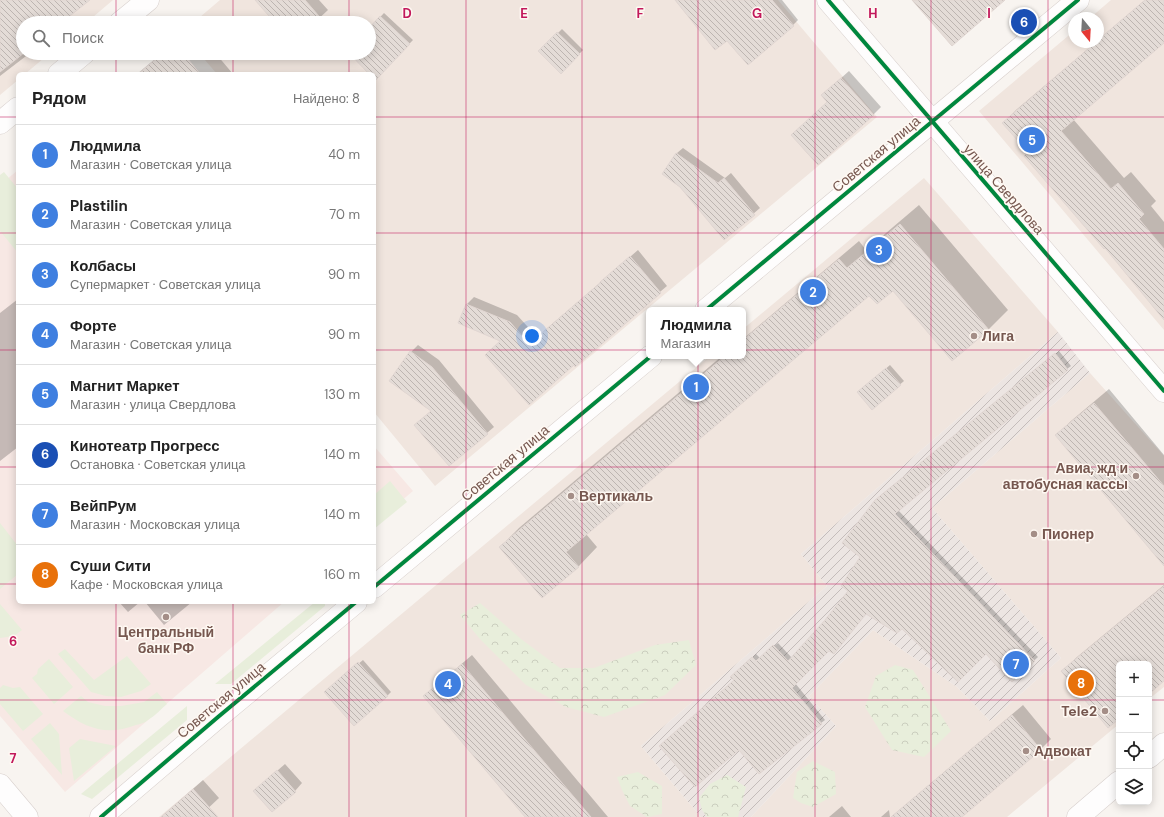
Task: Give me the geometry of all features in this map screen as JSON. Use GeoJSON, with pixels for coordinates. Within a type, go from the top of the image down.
{"type":"FeatureCollection","features":[{"type":"Feature","properties":{"kind":"street"},"geometry":{"type":"LineString","coordinates":[[129,16],[148,0]]}},
{"type":"Feature","properties":{"kind":"street","name":"улица Свердлова"},"geometry":{"type":"LineString","coordinates":[[828,0],[1164,390]]}},
{"type":"Feature","properties":{"kind":"street","name":"Советская улица"},"geometry":{"type":"LineString","coordinates":[[710,307],[1078,0]]}},
{"type":"Feature","properties":{"kind":"street"},"geometry":{"type":"LineString","coordinates":[[61,72],[76,60]]}},
{"type":"Feature","properties":{"kind":"street"},"geometry":{"type":"LineString","coordinates":[[0,122],[16,110]]}},
{"type":"Feature","properties":{"kind":"street","name":"Советская улица"},"geometry":{"type":"LineString","coordinates":[[376,585],[647,359]]}},
{"type":"Feature","properties":{"kind":"street","name":"Советская улица"},"geometry":{"type":"LineString","coordinates":[[101,817],[354,604]]}},
{"type":"Feature","properties":{"kind":"street"},"geometry":{"type":"LineString","coordinates":[[1152,754],[1164,744]]}},
{"type":"Feature","properties":{"kind":"street"},"geometry":{"type":"LineString","coordinates":[[0,785],[27,817]]}},
{"type":"Feature","properties":{"kind":"street"},"geometry":{"type":"LineString","coordinates":[[1078,817],[1116,785]]}},
{"type":"Feature","properties":{"kind":"shaded area"},"geometry":{"type":"Polygon","coordinates":[[[0,0],[113,0],[94,16],[16,16],[16,60],[42,60],[27,72],[16,72],[16,82],[0,95],[0,0]]]}},
{"type":"Feature","properties":{"kind":"shaded area"},"geometry":{"type":"Polygon","coordinates":[[[220,0],[778,0],[877,117],[649,307],[646,307],[646,310],[435,486],[376,414],[376,72],[215,72],[205,60],[376,60],[376,16],[201,16],[220,0]]]}},
{"type":"Feature","properties":{"kind":"shaded area"},"geometry":{"type":"Polygon","coordinates":[[[1111,0],[1164,0],[1164,330],[979,111],[1068,36],[1068,48],[1104,48],[1104,12],[1097,12],[1111,0]]]}},
{"type":"Feature","properties":{"kind":"shaded area"},"geometry":{"type":"Polygon","coordinates":[[[16,172],[16,604],[282,604],[65,792],[0,716],[0,185],[16,172]]]}},
{"type":"Feature","properties":{"kind":"shaded area"},"geometry":{"type":"Polygon","coordinates":[[[924,178],[1058,332],[801,554],[827,586],[641,746],[701,817],[159,817],[706,359],[746,359],[746,326],[924,178]]]}},
{"type":"Feature","properties":{"kind":"shaded area"},"geometry":{"type":"Polygon","coordinates":[[[1058,332],[1090,373],[932,508],[1061,658],[990,721],[957,687],[873,630],[809,696],[836,726],[751,817],[701,817],[641,746],[827,586],[801,554],[1058,332]]]}},
{"type":"Feature","properties":{"kind":"shaded area"},"geometry":{"type":"Polygon","coordinates":[[[1090,373],[1164,456],[1164,687],[1152,697],[1152,661],[1116,661],[1116,726],[1007,817],[751,817],[836,726],[809,696],[873,630],[957,687],[990,721],[1061,658],[932,508],[1090,373]]]}},
{"type":"Feature","properties":{"kind":"shaded area"},"geometry":{"type":"Polygon","coordinates":[[[376,448],[413,491],[376,522],[376,448]]]}},
{"type":"Feature","properties":{"kind":"green space"},"geometry":{"type":"Polygon","coordinates":[[[4,172],[16,187],[16,251],[0,231],[0,175],[4,172]]]}},
{"type":"Feature","properties":{"kind":"green space"},"geometry":{"type":"Polygon","coordinates":[[[390,481],[407,502],[376,527],[376,493],[390,481]]]}},
{"type":"Feature","properties":{"kind":"green space"},"geometry":{"type":"Polygon","coordinates":[[[0,523],[16,543],[16,576],[0,589],[0,523]]]}},
{"type":"Feature","properties":{"kind":"green space"},"geometry":{"type":"Polygon","coordinates":[[[480,603],[521,639],[560,668],[594,668],[655,645],[689,640],[696,665],[665,695],[604,717],[566,707],[526,685],[480,639],[460,615],[480,603]]]}},
{"type":"Feature","properties":{"kind":"green space"},"geometry":{"type":"Polygon","coordinates":[[[0,604],[22,630],[14,636],[0,638],[0,604]]]}},
{"type":"Feature","properties":{"kind":"green space"},"geometry":{"type":"Polygon","coordinates":[[[313,604],[325,604],[325,606],[231,684],[215,684],[313,604]]]}},
{"type":"Feature","properties":{"kind":"green space"},"geometry":{"type":"Polygon","coordinates":[[[65,649],[94,680],[127,656],[151,684],[141,691],[121,697],[106,696],[91,692],[58,654],[65,649]]]}},
{"type":"Feature","properties":{"kind":"green space"},"geometry":{"type":"Polygon","coordinates":[[[49,659],[73,687],[54,704],[32,678],[37,674],[38,669],[49,659]]]}},
{"type":"Feature","properties":{"kind":"green space"},"geometry":{"type":"Polygon","coordinates":[[[895,665],[913,670],[951,731],[924,757],[892,750],[865,707],[876,676],[895,665]]]}},
{"type":"Feature","properties":{"kind":"green space"},"geometry":{"type":"Polygon","coordinates":[[[3,685],[13,688],[20,687],[43,714],[23,731],[0,704],[0,688],[3,685]]]}},
{"type":"Feature","properties":{"kind":"green space"},"geometry":{"type":"Polygon","coordinates":[[[157,692],[167,704],[145,722],[126,728],[116,730],[98,729],[80,722],[63,711],[81,696],[88,702],[105,706],[121,706],[144,702],[157,692]]]}},
{"type":"Feature","properties":{"kind":"green space"},"geometry":{"type":"Polygon","coordinates":[[[187,706],[187,720],[92,799],[81,794],[187,706]]]}},
{"type":"Feature","properties":{"kind":"green space"},"geometry":{"type":"Polygon","coordinates":[[[50,723],[59,734],[62,775],[31,739],[50,723]]]}},
{"type":"Feature","properties":{"kind":"green space"},"geometry":{"type":"Polygon","coordinates":[[[80,739],[116,746],[74,781],[69,748],[80,739]]]}},
{"type":"Feature","properties":{"kind":"green space"},"geometry":{"type":"Polygon","coordinates":[[[813,761],[835,772],[836,794],[813,807],[801,803],[793,798],[797,772],[813,761]]]}},
{"type":"Feature","properties":{"kind":"green space"},"geometry":{"type":"Polygon","coordinates":[[[638,772],[662,786],[662,814],[647,817],[630,806],[617,777],[638,772]]]}},
{"type":"Feature","properties":{"kind":"green space"},"geometry":{"type":"Polygon","coordinates":[[[727,775],[746,787],[738,817],[707,817],[702,810],[699,798],[710,784],[727,775]]]}},
{"type":"Feature","properties":{"kind":"building"},"geometry":{"type":"Polygon","coordinates":[[[0,0],[90,0],[70,16],[16,16],[16,59],[0,72],[0,0]]]}},
{"type":"Feature","properties":{"kind":"building"},"geometry":{"type":"Polygon","coordinates":[[[255,0],[305,0],[319,16],[269,16],[255,0]]]}},
{"type":"Feature","properties":{"kind":"building"},"geometry":{"type":"Polygon","coordinates":[[[675,0],[772,0],[794,26],[748,65],[727,41],[715,50],[675,0]]]}},
{"type":"Feature","properties":{"kind":"building"},"geometry":{"type":"Polygon","coordinates":[[[912,0],[1005,0],[952,46],[912,0]]]}},
{"type":"Feature","properties":{"kind":"building"},"geometry":{"type":"Polygon","coordinates":[[[1145,0],[1164,0],[1164,43],[1061,131],[1111,189],[1118,183],[1144,214],[1139,219],[1164,249],[1164,320],[1105,248],[1104,249],[1024,156],[1028,152],[1002,123],[1089,48],[1104,48],[1104,35],[1145,0]]]}},
{"type":"Feature","properties":{"kind":"building"},"geometry":{"type":"Polygon","coordinates":[[[380,16],[410,44],[376,80],[376,72],[367,72],[356,60],[376,60],[376,20],[380,16]]]}},
{"type":"Feature","properties":{"kind":"building"},"geometry":{"type":"Polygon","coordinates":[[[557,32],[580,54],[561,74],[538,51],[557,32]]]}},
{"type":"Feature","properties":{"kind":"building"},"geometry":{"type":"Polygon","coordinates":[[[155,60],[189,60],[198,72],[140,72],[155,60]]]}},
{"type":"Feature","properties":{"kind":"building"},"geometry":{"type":"Polygon","coordinates":[[[841,78],[874,115],[818,165],[791,135],[827,102],[821,95],[841,78]]]}},
{"type":"Feature","properties":{"kind":"building"},"geometry":{"type":"Polygon","coordinates":[[[676,153],[718,183],[724,178],[755,215],[724,240],[680,187],[662,174],[676,153]]]}},
{"type":"Feature","properties":{"kind":"building"},"geometry":{"type":"Polygon","coordinates":[[[900,224],[989,330],[952,361],[893,291],[877,304],[869,296],[566,552],[579,567],[542,598],[499,547],[721,359],[746,359],[746,337],[839,259],[847,268],[900,224]]]}},
{"type":"Feature","properties":{"kind":"building"},"geometry":{"type":"Polygon","coordinates":[[[630,256],[661,293],[575,367],[574,365],[529,405],[485,355],[500,341],[458,323],[466,304],[510,322],[529,344],[630,256]]]}},
{"type":"Feature","properties":{"kind":"building"},"geometry":{"type":"Polygon","coordinates":[[[410,351],[432,367],[488,434],[449,466],[414,425],[431,411],[389,381],[410,351]]]}},
{"type":"Feature","properties":{"kind":"building"},"geometry":{"type":"Polygon","coordinates":[[[1055,353],[1068,370],[895,514],[1035,661],[1012,682],[986,654],[958,682],[902,629],[897,633],[866,614],[834,654],[829,651],[792,688],[822,724],[759,774],[739,750],[695,787],[659,746],[734,680],[730,677],[752,657],[756,661],[773,645],[788,661],[825,620],[848,591],[841,586],[860,557],[842,543],[875,500],[1055,353]]]}},
{"type":"Feature","properties":{"kind":"building"},"geometry":{"type":"Polygon","coordinates":[[[886,368],[901,385],[872,410],[857,392],[886,368]]]}},
{"type":"Feature","properties":{"kind":"building"},"geometry":{"type":"Polygon","coordinates":[[[1094,403],[1164,486],[1164,566],[1055,435],[1094,403]]]}},
{"type":"Feature","properties":{"kind":"building"},"geometry":{"type":"Polygon","coordinates":[[[1164,586],[1164,681],[1152,691],[1152,661],[1116,661],[1116,721],[1108,728],[1061,671],[1164,586]]]}},
{"type":"Feature","properties":{"kind":"building"},"geometry":{"type":"Polygon","coordinates":[[[358,662],[388,696],[354,726],[324,692],[358,662]]]}},
{"type":"Feature","properties":{"kind":"building"},"geometry":{"type":"Polygon","coordinates":[[[462,664],[591,817],[525,817],[423,696],[462,664]]]}},
{"type":"Feature","properties":{"kind":"building"},"geometry":{"type":"Polygon","coordinates":[[[1012,715],[1041,750],[962,817],[891,817],[1012,715]]]}},
{"type":"Feature","properties":{"kind":"building"},"geometry":{"type":"Polygon","coordinates":[[[277,770],[296,792],[272,812],[253,791],[277,770]]]}},
{"type":"Feature","properties":{"kind":"building"},"geometry":{"type":"Polygon","coordinates":[[[193,789],[218,817],[161,817],[193,789]]]}},
{"type":"Feature","properties":{"kind":"cycle path"},"geometry":{"type":"LineString","coordinates":[[828,0],[1164,391]]}},
{"type":"Feature","properties":{"kind":"cycle path"},"geometry":{"type":"LineString","coordinates":[[710,307],[1078,0]]}},
{"type":"Feature","properties":{"kind":"cycle path"},"geometry":{"type":"LineString","coordinates":[[376,585],[647,359]]}},
{"type":"Feature","properties":{"kind":"cycle path"},"geometry":{"type":"LineString","coordinates":[[101,817],[354,604]]}},
{"type":"Feature","properties":{"kind":"place","name":"Кинотеатр Прогресс"},"geometry":{"type":"Point","coordinates":[1024,22]}},
{"type":"Feature","properties":{"kind":"place","name":"Магнит Маркет"},"geometry":{"type":"Point","coordinates":[1032,140]}},
{"type":"Feature","properties":{"kind":"place","name":"Колбасы"},"geometry":{"type":"Point","coordinates":[879,250]}},
{"type":"Feature","properties":{"kind":"place","name":"Plastilin"},"geometry":{"type":"Point","coordinates":[813,292]}},
{"type":"Feature","properties":{"kind":"place","name":"Лига"},"geometry":{"type":"Point","coordinates":[974,336]}},
{"type":"Feature","properties":{"kind":"place","name":"Людмила"},"geometry":{"type":"Point","coordinates":[696,387]}},
{"type":"Feature","properties":{"kind":"place","name":"Авиа, жд и автобусная кассы"},"geometry":{"type":"Point","coordinates":[1136,476]}},
{"type":"Feature","properties":{"kind":"place","name":"Вертикаль"},"geometry":{"type":"Point","coordinates":[571,496]}},
{"type":"Feature","properties":{"kind":"place","name":"Пионер"},"geometry":{"type":"Point","coordinates":[1034,534]}},
{"type":"Feature","properties":{"kind":"place","name":"Центральный банк РФ"},"geometry":{"type":"Point","coordinates":[166,617]}},
{"type":"Feature","properties":{"kind":"place","name":"ВейпРум"},"geometry":{"type":"Point","coordinates":[1016,664]}},
{"type":"Feature","properties":{"kind":"place","name":"Суши Сити"},"geometry":{"type":"Point","coordinates":[1081,683]}},
{"type":"Feature","properties":{"kind":"place","name":"Форте"},"geometry":{"type":"Point","coordinates":[448,684]}},
{"type":"Feature","properties":{"kind":"place","name":"Tele2"},"geometry":{"type":"Point","coordinates":[1105,711]}},
{"type":"Feature","properties":{"kind":"place","name":"Адвокат"},"geometry":{"type":"Point","coordinates":[1026,751]}}]}
